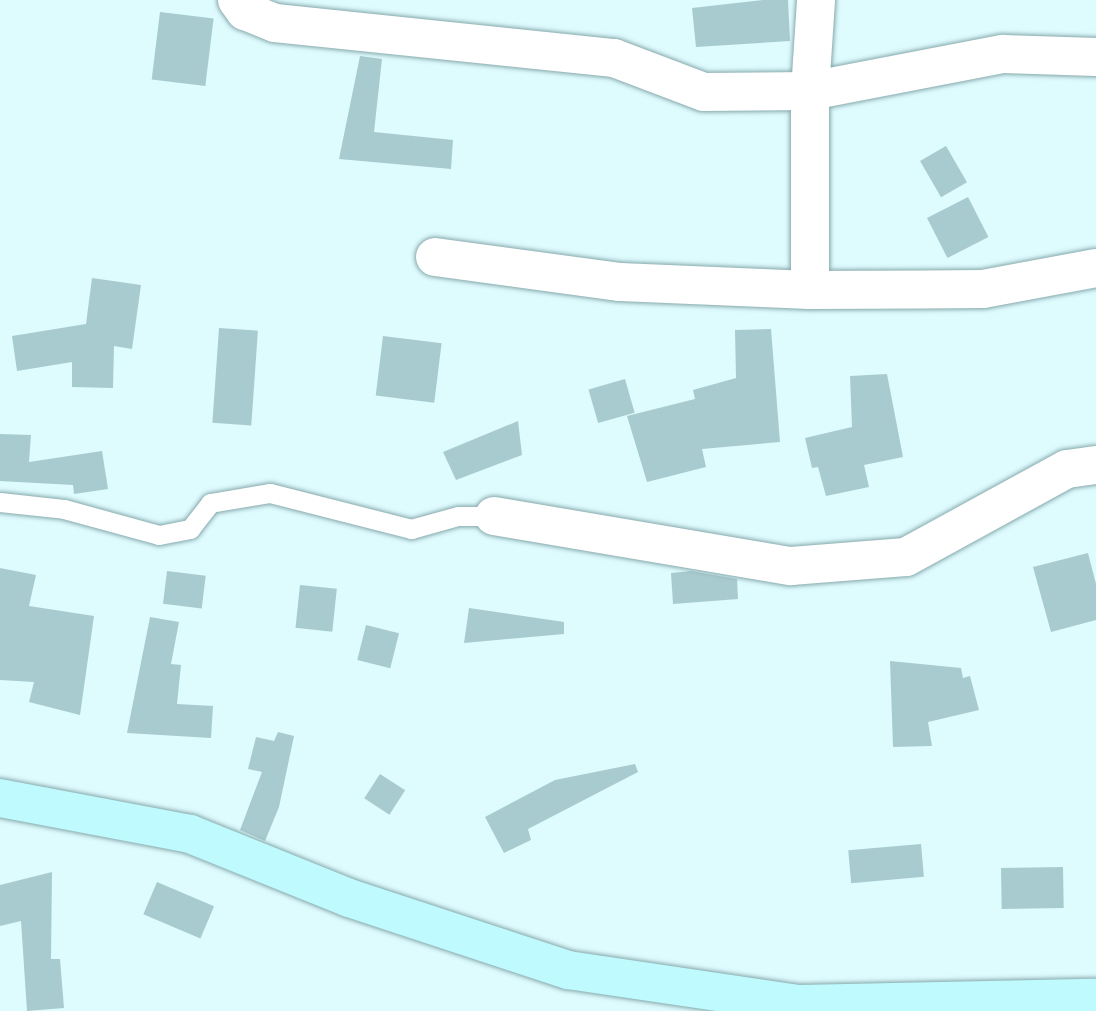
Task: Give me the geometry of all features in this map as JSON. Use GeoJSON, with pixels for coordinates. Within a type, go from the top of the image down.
{"type":"FeatureCollection","features":[{"type":"Feature","properties":{"kind":"street"},"geometry":{"type":"LineString","coordinates":[[237,0],[246,11],[275,23],[614,58],[704,92],[810,91],[1003,54],[1096,57]]}},
{"type":"Feature","properties":{"kind":"street"},"geometry":{"type":"LineString","coordinates":[[810,290],[810,91],[817,0]]}},
{"type":"Feature","properties":{"kind":"street"},"geometry":{"type":"LineString","coordinates":[[435,257],[620,282],[810,290],[983,289],[1096,268]]}},
{"type":"Feature","properties":{"kind":"street"},"geometry":{"type":"LineString","coordinates":[[495,516],[791,566],[906,557],[1067,470],[1096,466]]}},
{"type":"Feature","properties":{"kind":"street"},"geometry":{"type":"LineString","coordinates":[[0,798],[190,834],[349,898],[568,970],[799,1008],[1096,998]]}},
{"type":"Feature","properties":{"kind":"lane"},"geometry":{"type":"LineString","coordinates":[[0,502],[64,509],[159,535],[190,529],[210,503],[270,493],[411,529],[458,516],[495,516]]}},
{"type":"Feature","properties":{"kind":"building"},"geometry":{"type":"Polygon","coordinates":[[[788,0],[790,41],[696,47],[692,8],[788,0]]]}},
{"type":"Feature","properties":{"kind":"building"},"geometry":{"type":"Polygon","coordinates":[[[160,12],[214,19],[205,86],[152,79],[160,12]]]}},
{"type":"Feature","properties":{"kind":"building"},"geometry":{"type":"Polygon","coordinates":[[[360,56],[382,59],[374,132],[453,140],[451,169],[339,159],[360,56]]]}},
{"type":"Feature","properties":{"kind":"building"},"geometry":{"type":"Polygon","coordinates":[[[946,146],[967,182],[941,197],[920,161],[946,146]]]}},
{"type":"Feature","properties":{"kind":"building"},"geometry":{"type":"Polygon","coordinates":[[[968,197],[988,237],[947,258],[927,218],[968,197]]]}},
{"type":"Feature","properties":{"kind":"building"},"geometry":{"type":"Polygon","coordinates":[[[92,278],[141,285],[132,349],[114,346],[113,388],[72,387],[72,362],[17,371],[12,336],[86,324],[92,278]]]}},
{"type":"Feature","properties":{"kind":"building"},"geometry":{"type":"Polygon","coordinates":[[[219,328],[258,331],[251,425],[212,423],[219,328]]]}},
{"type":"Feature","properties":{"kind":"building"},"geometry":{"type":"Polygon","coordinates":[[[771,329],[780,442],[702,449],[706,467],[647,482],[627,416],[695,399],[693,390],[736,378],[735,330],[771,329]]]}},
{"type":"Feature","properties":{"kind":"building"},"geometry":{"type":"Polygon","coordinates":[[[383,336],[442,343],[434,403],[376,396],[383,336]]]}},
{"type":"Feature","properties":{"kind":"building"},"geometry":{"type":"Polygon","coordinates":[[[887,374],[903,457],[864,465],[869,487],[826,496],[818,467],[812,468],[805,438],[852,427],[850,376],[887,374]]]}},
{"type":"Feature","properties":{"kind":"building"},"geometry":{"type":"Polygon","coordinates":[[[625,379],[635,413],[598,423],[588,389],[625,379]]]}},
{"type":"Feature","properties":{"kind":"building"},"geometry":{"type":"Polygon","coordinates":[[[518,421],[522,455],[456,480],[443,452],[518,421]]]}},
{"type":"Feature","properties":{"kind":"building"},"geometry":{"type":"Polygon","coordinates":[[[0,434],[31,435],[29,462],[102,451],[108,489],[74,494],[73,485],[0,481],[0,434]]]}},
{"type":"Feature","properties":{"kind":"building"},"geometry":{"type":"Polygon","coordinates":[[[1088,553],[1096,584],[1096,620],[1051,632],[1033,567],[1088,553]]]}},
{"type":"Feature","properties":{"kind":"building"},"geometry":{"type":"Polygon","coordinates":[[[0,568],[36,575],[29,606],[94,616],[80,715],[29,702],[34,682],[0,680],[0,568]]]}},
{"type":"Feature","properties":{"kind":"building"},"geometry":{"type":"Polygon","coordinates":[[[167,571],[206,576],[202,609],[163,604],[167,571]]]}},
{"type":"Feature","properties":{"kind":"building"},"geometry":{"type":"Polygon","coordinates":[[[691,571],[737,579],[738,599],[673,604],[671,573],[691,571]]]}},
{"type":"Feature","properties":{"kind":"building"},"geometry":{"type":"Polygon","coordinates":[[[300,585],[337,589],[332,632],[296,628],[300,585]]]}},
{"type":"Feature","properties":{"kind":"building"},"geometry":{"type":"Polygon","coordinates":[[[469,608],[564,622],[564,634],[464,643],[469,608]]]}},
{"type":"Feature","properties":{"kind":"building"},"geometry":{"type":"Polygon","coordinates":[[[150,617],[179,622],[171,664],[181,665],[177,704],[213,706],[211,738],[127,733],[150,617]]]}},
{"type":"Feature","properties":{"kind":"building"},"geometry":{"type":"Polygon","coordinates":[[[366,625],[399,633],[390,668],[357,660],[366,625]]]}},
{"type":"Feature","properties":{"kind":"building"},"geometry":{"type":"Polygon","coordinates":[[[890,661],[961,668],[963,678],[970,676],[979,710],[928,722],[932,746],[893,747],[890,661]]]}},
{"type":"Feature","properties":{"kind":"building"},"geometry":{"type":"Polygon","coordinates":[[[278,732],[294,736],[279,807],[265,841],[240,830],[262,772],[248,769],[256,737],[274,741],[278,732]]]}},
{"type":"Feature","properties":{"kind":"building"},"geometry":{"type":"Polygon","coordinates":[[[635,764],[638,772],[528,829],[531,840],[504,853],[485,817],[555,780],[635,764]]]}},
{"type":"Feature","properties":{"kind":"building"},"geometry":{"type":"Polygon","coordinates":[[[380,774],[405,790],[389,815],[364,798],[380,774]]]}},
{"type":"Feature","properties":{"kind":"building"},"geometry":{"type":"Polygon","coordinates":[[[921,844],[924,877],[851,883],[848,850],[921,844]]]}},
{"type":"Feature","properties":{"kind":"building"},"geometry":{"type":"Polygon","coordinates":[[[1063,867],[1064,908],[1002,909],[1001,868],[1063,867]]]}},
{"type":"Feature","properties":{"kind":"building"},"geometry":{"type":"Polygon","coordinates":[[[52,872],[51,959],[60,959],[64,1008],[27,1011],[21,921],[0,926],[0,885],[52,872]]]}},
{"type":"Feature","properties":{"kind":"building"},"geometry":{"type":"Polygon","coordinates":[[[157,882],[214,906],[200,938],[143,914],[157,882]]]}}]}
